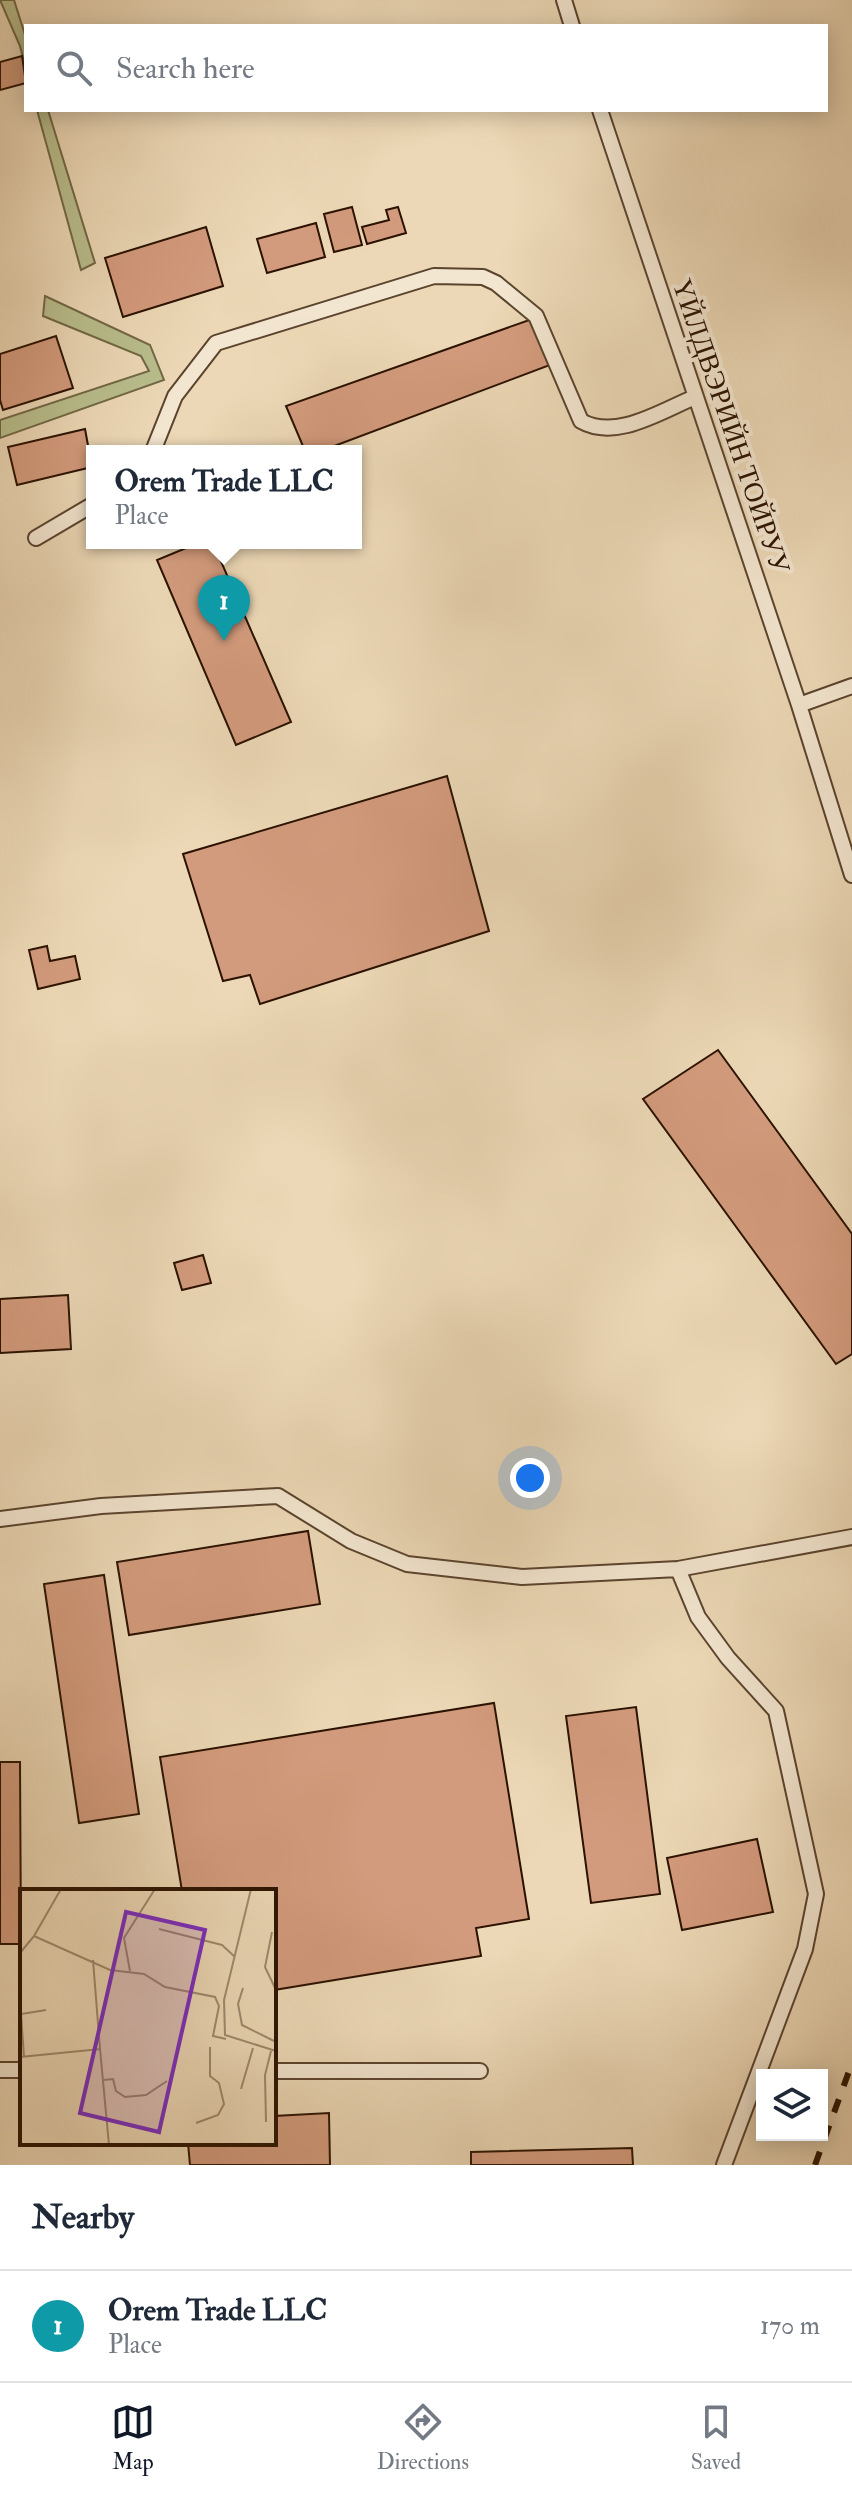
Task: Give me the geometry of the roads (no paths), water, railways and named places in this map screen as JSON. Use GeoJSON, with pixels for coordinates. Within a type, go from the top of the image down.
{"type":"FeatureCollection","features":[{"type":"Feature","properties":{"kind":"lane"},"geometry":{"type":"LineString","coordinates":[[564,0],[571,24]]}},
{"type":"Feature","properties":{"kind":"lane","name":"ҮЙЛДВЭРИЙН ТОЙРУУ"},"geometry":{"type":"LineString","coordinates":[[601,112],[799,705],[852,875]]}},
{"type":"Feature","properties":{"kind":"lane"},"geometry":{"type":"LineString","coordinates":[[155,445],[175,396],[216,343],[434,276],[483,277],[496,283],[536,316],[581,421],[592,428],[626,426],[695,397]]}},
{"type":"Feature","properties":{"kind":"lane"},"geometry":{"type":"LineString","coordinates":[[36,538],[86,509]]}},
{"type":"Feature","properties":{"kind":"lane"},"geometry":{"type":"LineString","coordinates":[[799,705],[852,686]]}},
{"type":"Feature","properties":{"kind":"lane"},"geometry":{"type":"LineString","coordinates":[[0,1519],[101,1506],[278,1496],[351,1541],[407,1564],[522,1577],[678,1569],[852,1537]]}},
{"type":"Feature","properties":{"kind":"lane"},"geometry":{"type":"LineString","coordinates":[[678,1569],[698,1617],[728,1658],[776,1711],[816,1894],[805,1949],[724,2165]]}},
{"type":"Feature","properties":{"kind":"lane"},"geometry":{"type":"LineString","coordinates":[[276,2071],[480,2071]]}},
{"type":"Feature","properties":{"kind":"railway"},"geometry":{"type":"LineString","coordinates":[[815,2165],[852,2063]]}},
{"type":"Feature","properties":{"kind":"place","name":"Orem Trade LLC"},"geometry":{"type":"Point","coordinates":[224,641]}}]}
